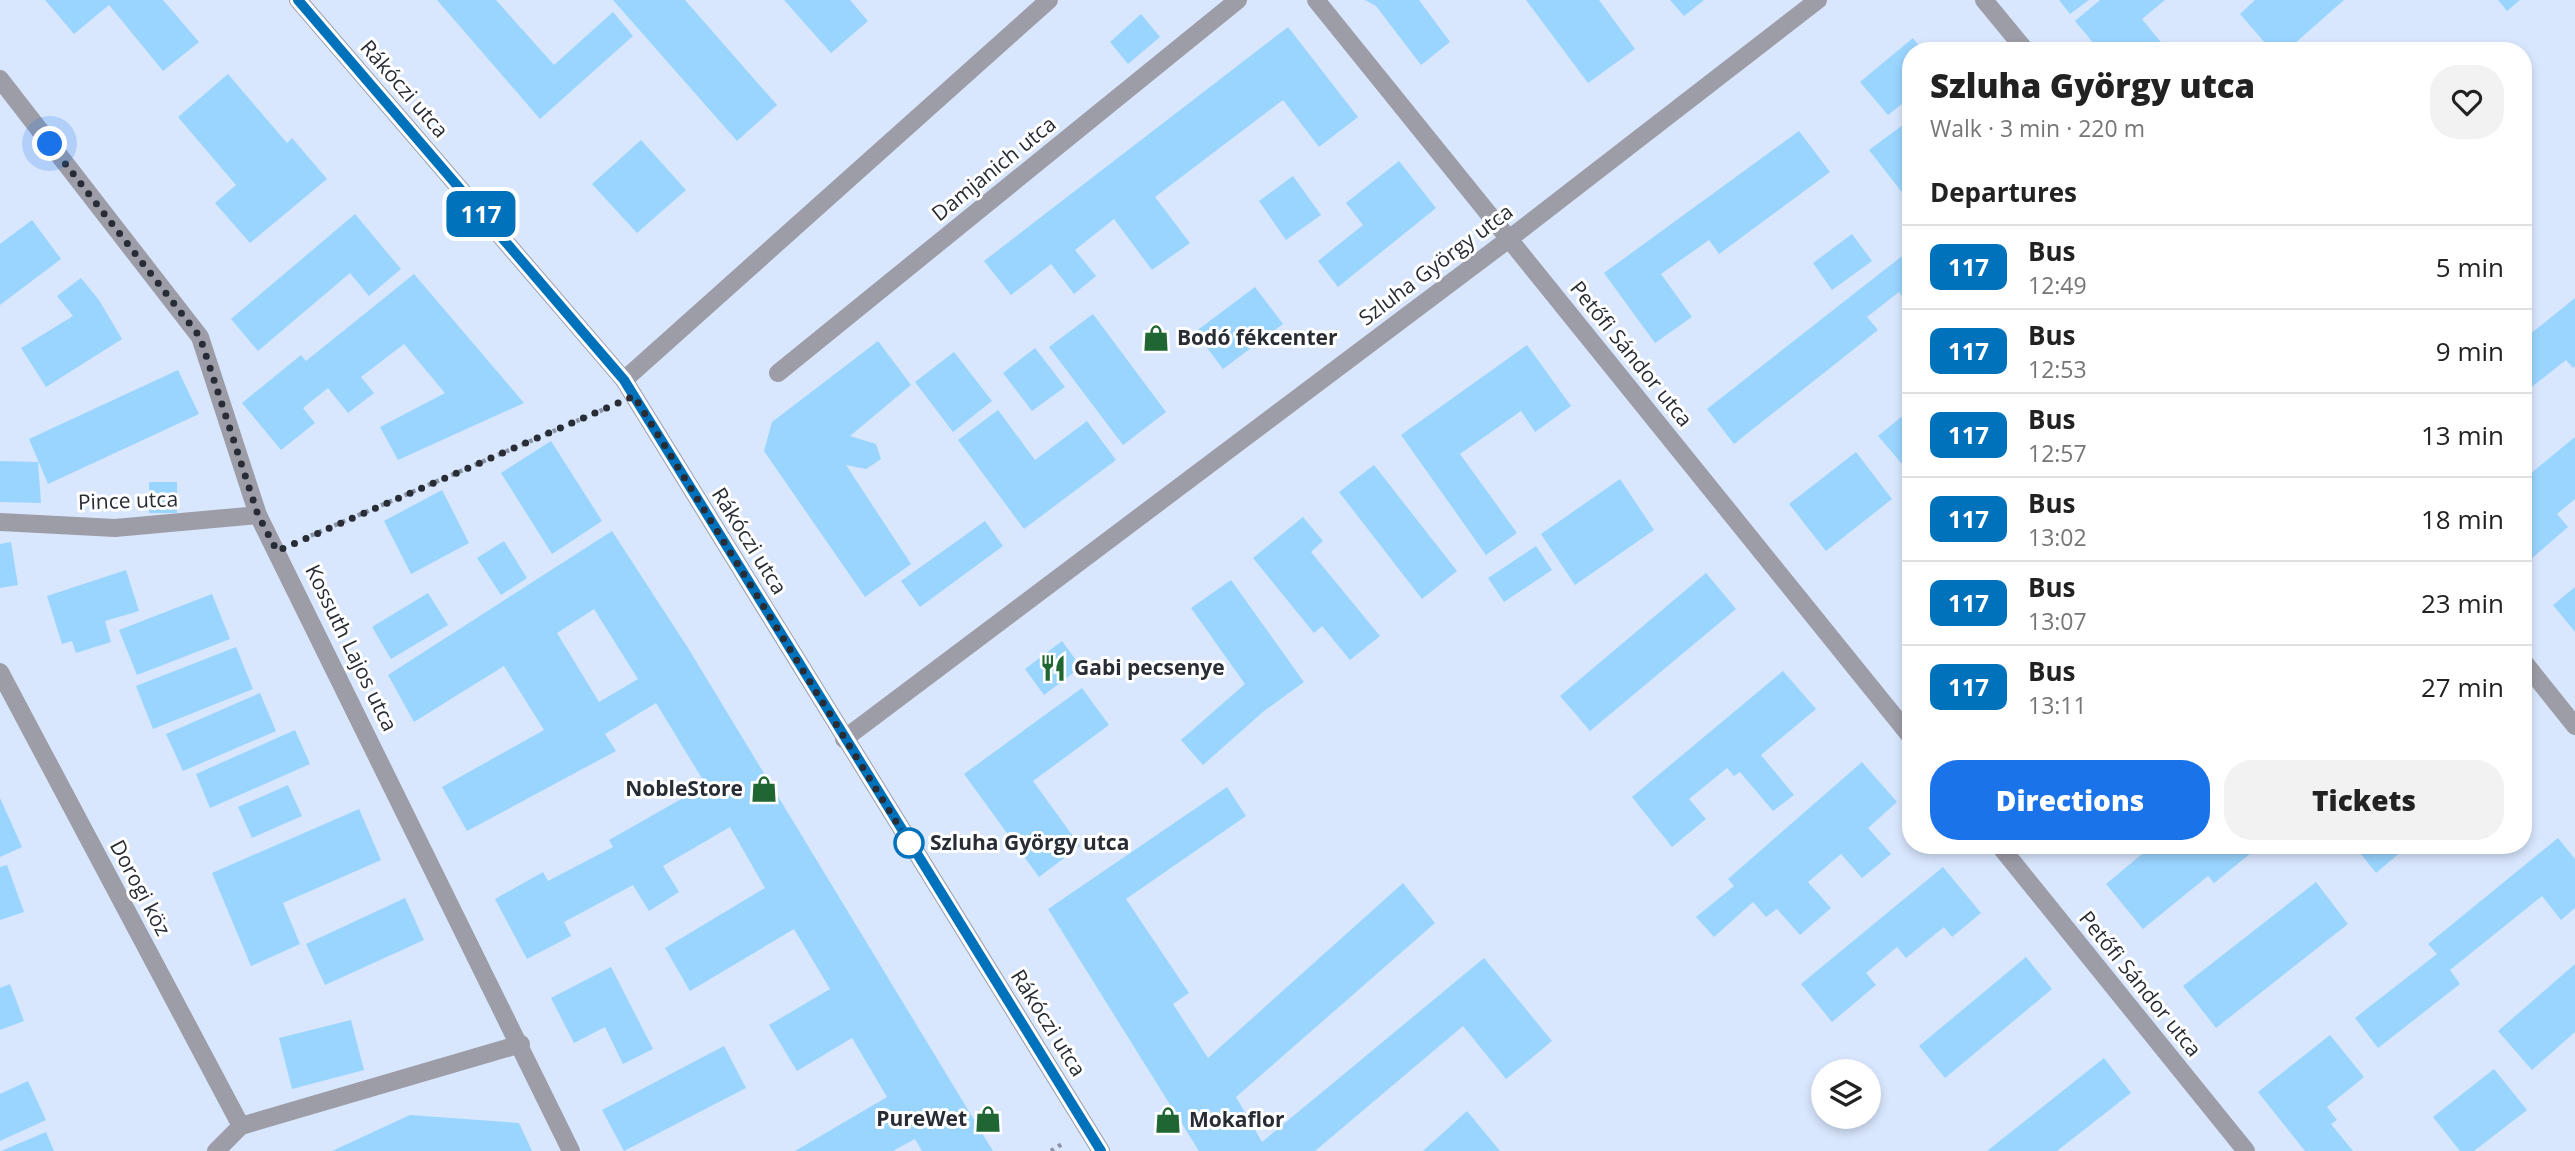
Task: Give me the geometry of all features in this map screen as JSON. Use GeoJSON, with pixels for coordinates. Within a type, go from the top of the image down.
{"type":"FeatureCollection","features":[{"type":"Feature","properties":{"kind":"street","name":"Rákóczi utca"},"geometry":{"type":"LineString","coordinates":[[298,0],[624,380],[1101,1151]]}},
{"type":"Feature","properties":{"kind":"street"},"geometry":{"type":"LineString","coordinates":[[624,380],[1049,0]]}},
{"type":"Feature","properties":{"kind":"street","name":"Damjanich utca"},"geometry":{"type":"LineString","coordinates":[[778,373],[1238,0]]}},
{"type":"Feature","properties":{"kind":"street","name":"Petőfi Sándor utca"},"geometry":{"type":"LineString","coordinates":[[1315,0],[1902,726]]}},
{"type":"Feature","properties":{"kind":"street","name":"Szluha György utca"},"geometry":{"type":"LineString","coordinates":[[844,739],[1509,239],[1818,0]]}},
{"type":"Feature","properties":{"kind":"street"},"geometry":{"type":"LineString","coordinates":[[1984,0],[2019,42]]}},
{"type":"Feature","properties":{"kind":"street","name":"Kossuth Lajos utca"},"geometry":{"type":"LineString","coordinates":[[0,79],[200,337],[258,515],[521,1044],[571,1151]]}},
{"type":"Feature","properties":{"kind":"street","name":"Pince utca"},"geometry":{"type":"LineString","coordinates":[[0,522],[115,528],[258,515]]}},
{"type":"Feature","properties":{"kind":"street","name":"Dorogi köz"},"geometry":{"type":"LineString","coordinates":[[0,672],[241,1125]]}},
{"type":"Feature","properties":{"kind":"street"},"geometry":{"type":"LineString","coordinates":[[2532,672],[2575,726]]}},
{"type":"Feature","properties":{"kind":"street","name":"Petőfi Sándor utca"},"geometry":{"type":"LineString","coordinates":[[2006,854],[2246,1151]]}},
{"type":"Feature","properties":{"kind":"street"},"geometry":{"type":"LineString","coordinates":[[216,1151],[241,1125],[521,1044]]}},
{"type":"Feature","properties":{"kind":"path"},"geometry":{"type":"LineString","coordinates":[[277,551],[634,396]]}},
{"type":"Feature","properties":{"kind":"building"},"geometry":{"type":"Polygon","coordinates":[[[45,0],[163,0],[199,42],[163,71],[109,5],[74,34],[45,0]]]}},
{"type":"Feature","properties":{"kind":"building"},"geometry":{"type":"Polygon","coordinates":[[[437,0],[496,0],[554,65],[613,12],[633,36],[540,119],[437,0]]]}},
{"type":"Feature","properties":{"kind":"building"},"geometry":{"type":"Polygon","coordinates":[[[613,0],[685,0],[777,105],[737,141],[613,0]]]}},
{"type":"Feature","properties":{"kind":"building"},"geometry":{"type":"Polygon","coordinates":[[[784,0],[850,0],[868,21],[831,53],[784,0]]]}},
{"type":"Feature","properties":{"kind":"building"},"geometry":{"type":"Polygon","coordinates":[[[1365,0],[1419,0],[1450,42],[1421,65],[1376,6],[1365,0]]]}},
{"type":"Feature","properties":{"kind":"building"},"geometry":{"type":"Polygon","coordinates":[[[1526,0],[1599,0],[1635,49],[1588,83],[1526,0]]]}},
{"type":"Feature","properties":{"kind":"building"},"geometry":{"type":"Polygon","coordinates":[[[1670,0],[1704,0],[1684,16],[1670,0]]]}},
{"type":"Feature","properties":{"kind":"building"},"geometry":{"type":"Polygon","coordinates":[[[2059,0],[2089,0],[2070,14],[2059,0]]]}},
{"type":"Feature","properties":{"kind":"building"},"geometry":{"type":"Polygon","coordinates":[[[2100,0],[2165,0],[2142,19],[2161,42],[2092,42],[2075,21],[2100,0]]]}},
{"type":"Feature","properties":{"kind":"building"},"geometry":{"type":"Polygon","coordinates":[[[2255,0],[2344,0],[2296,42],[2264,42],[2240,14],[2255,0]]]}},
{"type":"Feature","properties":{"kind":"building"},"geometry":{"type":"Polygon","coordinates":[[[2498,0],[2520,0],[2507,11],[2498,0]]]}},
{"type":"Feature","properties":{"kind":"building"},"geometry":{"type":"Polygon","coordinates":[[[1141,14],[1160,37],[1128,64],[1110,42],[1141,14]]]}},
{"type":"Feature","properties":{"kind":"building"},"geometry":{"type":"Polygon","coordinates":[[[1288,27],[1358,117],[1319,147],[1283,100],[1155,197],[1190,243],[1152,270],[1114,219],[1075,250],[1096,276],[1074,294],[1051,264],[1011,295],[984,261],[1288,27]]]}},
{"type":"Feature","properties":{"kind":"building"},"geometry":{"type":"Polygon","coordinates":[[[1902,47],[1902,104],[1888,115],[1860,82],[1902,47]]]}},
{"type":"Feature","properties":{"kind":"building"},"geometry":{"type":"Polygon","coordinates":[[[228,74],[287,143],[292,138],[327,179],[250,243],[215,203],[236,185],[178,117],[228,74]]]}},
{"type":"Feature","properties":{"kind":"building"},"geometry":{"type":"Polygon","coordinates":[[[1902,126],[1902,192],[1869,150],[1902,126]]]}},
{"type":"Feature","properties":{"kind":"building"},"geometry":{"type":"Polygon","coordinates":[[[1799,131],[1830,172],[1719,254],[1709,240],[1661,274],[1692,317],[1655,343],[1604,273],[1799,131]]]}},
{"type":"Feature","properties":{"kind":"building"},"geometry":{"type":"Polygon","coordinates":[[[641,140],[686,190],[637,233],[592,184],[641,140]]]}},
{"type":"Feature","properties":{"kind":"building"},"geometry":{"type":"Polygon","coordinates":[[[1399,161],[1436,208],[1338,287],[1318,261],[1363,225],[1346,203],[1399,161]]]}},
{"type":"Feature","properties":{"kind":"building"},"geometry":{"type":"Polygon","coordinates":[[[1293,176],[1321,215],[1286,240],[1259,201],[1293,176]]]}},
{"type":"Feature","properties":{"kind":"building"},"geometry":{"type":"Polygon","coordinates":[[[355,214],[401,269],[369,296],[350,273],[258,351],[231,319],[355,214]]]}},
{"type":"Feature","properties":{"kind":"building"},"geometry":{"type":"Polygon","coordinates":[[[32,220],[61,259],[0,305],[0,244],[32,220]]]}},
{"type":"Feature","properties":{"kind":"building"},"geometry":{"type":"Polygon","coordinates":[[[1852,234],[1872,261],[1832,290],[1813,263],[1852,234]]]}},
{"type":"Feature","properties":{"kind":"building"},"geometry":{"type":"Polygon","coordinates":[[[1902,256],[1902,296],[1899,292],[1867,317],[1878,330],[1734,444],[1707,409],[1902,256]]]}},
{"type":"Feature","properties":{"kind":"building"},"geometry":{"type":"Polygon","coordinates":[[[414,274],[524,403],[398,460],[380,427],[445,393],[404,344],[361,377],[374,393],[348,413],[328,388],[303,408],[315,423],[281,450],[242,403],[301,355],[306,361],[414,274]]]}},
{"type":"Feature","properties":{"kind":"building"},"geometry":{"type":"Polygon","coordinates":[[[81,278],[99,300],[122,339],[46,387],[21,348],[73,316],[57,296],[81,278]]]}},
{"type":"Feature","properties":{"kind":"building"},"geometry":{"type":"Polygon","coordinates":[[[1255,287],[1283,324],[1223,369],[1195,332],[1255,287]]]}},
{"type":"Feature","properties":{"kind":"building"},"geometry":{"type":"Polygon","coordinates":[[[2575,298],[2575,366],[2573,368],[2566,360],[2532,387],[2532,333],[2575,298]]]}},
{"type":"Feature","properties":{"kind":"building"},"geometry":{"type":"Polygon","coordinates":[[[1093,314],[1166,412],[1123,445],[1049,347],[1093,314]]]}},
{"type":"Feature","properties":{"kind":"building"},"geometry":{"type":"Polygon","coordinates":[[[878,341],[911,385],[850,436],[876,444],[881,459],[866,469],[846,465],[911,564],[865,597],[764,451],[772,422],[878,341]]]}},
{"type":"Feature","properties":{"kind":"building"},"geometry":{"type":"Polygon","coordinates":[[[1527,345],[1571,406],[1535,432],[1521,411],[1460,454],[1517,533],[1486,555],[1401,435],[1527,345]]]}},
{"type":"Feature","properties":{"kind":"building"},"geometry":{"type":"Polygon","coordinates":[[[1035,348],[1065,387],[1032,411],[1003,373],[1035,348]]]}},
{"type":"Feature","properties":{"kind":"building"},"geometry":{"type":"Polygon","coordinates":[[[954,352],[992,401],[953,432],[915,382],[954,352]]]}},
{"type":"Feature","properties":{"kind":"building"},"geometry":{"type":"Polygon","coordinates":[[[178,370],[199,414],[48,484],[29,439],[178,370]]]}},
{"type":"Feature","properties":{"kind":"building"},"geometry":{"type":"Polygon","coordinates":[[[998,410],[1035,460],[1087,421],[1116,460],[1024,529],[958,440],[998,410]]]}},
{"type":"Feature","properties":{"kind":"building"},"geometry":{"type":"Polygon","coordinates":[[[1902,416],[1902,464],[1878,436],[1902,416]]]}},
{"type":"Feature","properties":{"kind":"building"},"geometry":{"type":"Polygon","coordinates":[[[2575,437],[2575,499],[2557,514],[2568,527],[2532,558],[2532,472],[2575,437]]]}},
{"type":"Feature","properties":{"kind":"building"},"geometry":{"type":"Polygon","coordinates":[[[551,441],[602,521],[552,554],[501,473],[551,441]]]}},
{"type":"Feature","properties":{"kind":"building"},"geometry":{"type":"Polygon","coordinates":[[[1856,452],[1892,499],[1826,551],[1789,504],[1856,452]]]}},
{"type":"Feature","properties":{"kind":"building"},"geometry":{"type":"Polygon","coordinates":[[[0,461],[38,462],[41,503],[0,502],[0,461]]]}},
{"type":"Feature","properties":{"kind":"building"},"geometry":{"type":"Polygon","coordinates":[[[1374,465],[1457,571],[1422,599],[1339,492],[1374,465]]]}},
{"type":"Feature","properties":{"kind":"building"},"geometry":{"type":"Polygon","coordinates":[[[1620,479],[1654,530],[1575,585],[1541,534],[1620,479]]]}},
{"type":"Feature","properties":{"kind":"building"},"geometry":{"type":"Polygon","coordinates":[[[149,482],[177,482],[177,513],[149,513],[149,482]]]}},
{"type":"Feature","properties":{"kind":"building"},"geometry":{"type":"Polygon","coordinates":[[[442,490],[469,543],[411,574],[384,521],[442,490]]]}},
{"type":"Feature","properties":{"kind":"building"},"geometry":{"type":"Polygon","coordinates":[[[1303,517],[1323,541],[1311,552],[1380,636],[1350,660],[1322,626],[1314,633],[1253,558],[1303,517]]]}},
{"type":"Feature","properties":{"kind":"building"},"geometry":{"type":"Polygon","coordinates":[[[985,521],[1003,546],[920,607],[901,581],[985,521]]]}},
{"type":"Feature","properties":{"kind":"building"},"geometry":{"type":"Polygon","coordinates":[[[612,531],[688,648],[993,1151],[922,1151],[915,1139],[893,1151],[795,1151],[887,1097],[852,1038],[797,1071],[769,1025],[830,989],[794,929],[690,991],[665,948],[765,888],[730,827],[663,866],[679,892],[649,911],[633,885],[564,922],[571,936],[527,959],[495,899],[543,872],[548,881],[613,847],[609,840],[706,785],[656,703],[605,734],[616,751],[467,831],[442,787],[544,730],[504,666],[414,722],[388,675],[612,531]],[[594,609],[557,633],[599,702],[638,679],[594,609]]]}},
{"type":"Feature","properties":{"kind":"building"},"geometry":{"type":"Polygon","coordinates":[[[504,541],[527,578],[501,595],[477,558],[504,541]]]}},
{"type":"Feature","properties":{"kind":"building"},"geometry":{"type":"Polygon","coordinates":[[[11,542],[18,585],[0,588],[0,544],[11,542]]]}},
{"type":"Feature","properties":{"kind":"building"},"geometry":{"type":"Polygon","coordinates":[[[1536,546],[1552,570],[1504,602],[1488,578],[1536,546]]]}},
{"type":"Feature","properties":{"kind":"building"},"geometry":{"type":"Polygon","coordinates":[[[126,570],[139,611],[105,621],[111,642],[76,653],[72,641],[62,644],[47,596],[126,570]]]}},
{"type":"Feature","properties":{"kind":"building"},"geometry":{"type":"Polygon","coordinates":[[[1706,573],[1736,609],[1590,731],[1560,696],[1706,573]]]}},
{"type":"Feature","properties":{"kind":"building"},"geometry":{"type":"Polygon","coordinates":[[[1231,580],[1304,682],[1264,711],[1203,765],[1181,740],[1245,684],[1191,608],[1231,580]]]}},
{"type":"Feature","properties":{"kind":"building"},"geometry":{"type":"Polygon","coordinates":[[[2575,587],[2575,632],[2553,605],[2575,587]]]}},
{"type":"Feature","properties":{"kind":"building"},"geometry":{"type":"Polygon","coordinates":[[[428,593],[448,625],[391,659],[372,627],[428,593]]]}},
{"type":"Feature","properties":{"kind":"building"},"geometry":{"type":"Polygon","coordinates":[[[212,594],[230,639],[137,675],[119,630],[212,594]]]}},
{"type":"Feature","properties":{"kind":"building","name":"Gabi pecsenye"},"geometry":{"type":"Polygon","coordinates":[[[1062,641],[1081,667],[1044,695],[1025,669],[1062,641]]]}},
{"type":"Feature","properties":{"kind":"building"},"geometry":{"type":"Polygon","coordinates":[[[236,647],[253,689],[153,729],[136,686],[236,647]]]}},
{"type":"Feature","properties":{"kind":"building"},"geometry":{"type":"Polygon","coordinates":[[[1783,671],[1816,709],[1761,755],[1794,795],[1773,811],[1740,772],[1734,776],[1727,768],[1689,799],[1706,819],[1672,847],[1632,797],[1783,671]]]}},
{"type":"Feature","properties":{"kind":"building"},"geometry":{"type":"Polygon","coordinates":[[[1082,688],[1109,725],[1033,781],[1080,846],[1039,877],[964,774],[1082,688]]]}},
{"type":"Feature","properties":{"kind":"building"},"geometry":{"type":"Polygon","coordinates":[[[260,693],[276,731],[183,771],[166,734],[260,693]]]}},
{"type":"Feature","properties":{"kind":"building"},"geometry":{"type":"Polygon","coordinates":[[[295,730],[310,764],[210,808],[196,774],[295,730]]]}},
{"type":"Feature","properties":{"kind":"building"},"geometry":{"type":"Polygon","coordinates":[[[1862,762],[1897,802],[1868,828],[1891,854],[1862,878],[1841,854],[1808,882],[1831,908],[1800,935],[1777,909],[1766,917],[1753,902],[1714,937],[1696,917],[1734,886],[1728,879],[1862,762]]]}},
{"type":"Feature","properties":{"kind":"building"},"geometry":{"type":"Polygon","coordinates":[[[288,785],[302,816],[252,838],[238,807],[288,785]]]}},
{"type":"Feature","properties":{"kind":"building"},"geometry":{"type":"Polygon","coordinates":[[[1227,787],[1246,816],[1126,899],[1189,993],[1173,1004],[1208,1058],[1403,883],[1435,923],[1236,1097],[1262,1142],[1484,958],[1552,1041],[1506,1079],[1463,1026],[1315,1151],[1199,1151],[1048,909],[1227,787]]]}},
{"type":"Feature","properties":{"kind":"building"},"geometry":{"type":"Polygon","coordinates":[[[0,798],[22,847],[0,857],[0,798]]]}},
{"type":"Feature","properties":{"kind":"building"},"geometry":{"type":"Polygon","coordinates":[[[359,809],[381,860],[283,903],[300,944],[251,966],[212,873],[359,809]]]}},
{"type":"Feature","properties":{"kind":"building"},"geometry":{"type":"Polygon","coordinates":[[[2558,838],[2575,859],[2575,908],[2561,920],[2542,896],[2450,970],[2460,984],[2378,1048],[2355,1018],[2437,954],[2428,944],[2558,838]]]}},
{"type":"Feature","properties":{"kind":"building"},"geometry":{"type":"Polygon","coordinates":[[[2142,854],[2250,854],[2214,883],[2208,876],[2143,929],[2106,884],[2142,854]]]}},
{"type":"Feature","properties":{"kind":"building"},"geometry":{"type":"Polygon","coordinates":[[[2361,854],[2398,854],[2376,873],[2361,854]]]}},
{"type":"Feature","properties":{"kind":"building"},"geometry":{"type":"Polygon","coordinates":[[[7,865],[24,912],[0,920],[0,867],[7,865]]]}},
{"type":"Feature","properties":{"kind":"building"},"geometry":{"type":"Polygon","coordinates":[[[1943,867],[1981,913],[1952,937],[1944,927],[1906,958],[1897,947],[1866,973],[1876,985],[1832,1022],[1801,984],[1943,867]]]}},
{"type":"Feature","properties":{"kind":"building"},"geometry":{"type":"Polygon","coordinates":[[[2316,882],[2348,924],[2216,1028],[2183,986],[2316,882]]]}},
{"type":"Feature","properties":{"kind":"building"},"geometry":{"type":"Polygon","coordinates":[[[405,898],[424,940],[325,985],[306,944],[405,898]]]}},
{"type":"Feature","properties":{"kind":"building"},"geometry":{"type":"Polygon","coordinates":[[[2026,957],[2052,989],[1945,1078],[1919,1046],[2026,957]]]}},
{"type":"Feature","properties":{"kind":"building"},"geometry":{"type":"Polygon","coordinates":[[[2575,964],[2575,1032],[2532,1070],[2498,1031],[2575,964]]]}},
{"type":"Feature","properties":{"kind":"building"},"geometry":{"type":"Polygon","coordinates":[[[611,967],[653,1049],[623,1064],[605,1027],[574,1043],[551,998],[611,967]]]}},
{"type":"Feature","properties":{"kind":"building"},"geometry":{"type":"Polygon","coordinates":[[[10,984],[24,1021],[0,1030],[0,988],[10,984]]]}},
{"type":"Feature","properties":{"kind":"building"},"geometry":{"type":"Polygon","coordinates":[[[351,1020],[364,1070],[292,1089],[279,1038],[351,1020]]]}},
{"type":"Feature","properties":{"kind":"building"},"geometry":{"type":"Polygon","coordinates":[[[2330,1035],[2364,1077],[2327,1107],[2337,1120],[2331,1124],[2353,1151],[2305,1151],[2258,1092],[2330,1035]]]}},
{"type":"Feature","properties":{"kind":"building"},"geometry":{"type":"Polygon","coordinates":[[[724,1046],[746,1088],[624,1151],[602,1110],[724,1046]]]}},
{"type":"Feature","properties":{"kind":"building"},"geometry":{"type":"Polygon","coordinates":[[[2104,1058],[2131,1093],[2057,1151],[1987,1151],[2104,1058]]]}},
{"type":"Feature","properties":{"kind":"building"},"geometry":{"type":"Polygon","coordinates":[[[2494,1069],[2527,1110],[2474,1151],[2460,1151],[2433,1117],[2494,1069]]]}},
{"type":"Feature","properties":{"kind":"building"},"geometry":{"type":"Polygon","coordinates":[[[28,1081],[46,1120],[0,1141],[0,1094],[28,1081]]]}},
{"type":"Feature","properties":{"kind":"building"},"geometry":{"type":"Polygon","coordinates":[[[1467,1111],[1500,1151],[1423,1151],[1467,1111]]]}},
{"type":"Feature","properties":{"kind":"building"},"geometry":{"type":"Polygon","coordinates":[[[410,1115],[519,1123],[532,1151],[332,1151],[410,1115]]]}},
{"type":"Feature","properties":{"kind":"building"},"geometry":{"type":"Polygon","coordinates":[[[46,1132],[54,1151],[1,1151],[46,1132]]]}},
{"type":"Feature","properties":{"kind":"bus line","name":"117"},"geometry":{"type":"LineString","coordinates":[[298,0],[624,380],[1101,1151]]}},
{"type":"Feature","properties":{"kind":"place","name":"Bodó fékcenter"},"geometry":{"type":"Point","coordinates":[1156,338]}},
{"type":"Feature","properties":{"kind":"place","name":"Gabi pecsenye"},"geometry":{"type":"Point","coordinates":[1053,668]}},
{"type":"Feature","properties":{"kind":"place","name":"NobleStore"},"geometry":{"type":"Point","coordinates":[764,789]}},
{"type":"Feature","properties":{"kind":"place","name":"Szluha György utca"},"geometry":{"type":"Point","coordinates":[909,843]}},
{"type":"Feature","properties":{"kind":"place","name":"PureWet"},"geometry":{"type":"Point","coordinates":[988,1119]}},
{"type":"Feature","properties":{"kind":"place","name":"Mokaflor"},"geometry":{"type":"Point","coordinates":[1168,1120]}},
{"type":"Feature","properties":{"kind":"route"},"geometry":{"type":"LineString","coordinates":[[50,144],[200,337],[258,515],[277,551],[634,396],[916,854],[909,843]]}}]}
